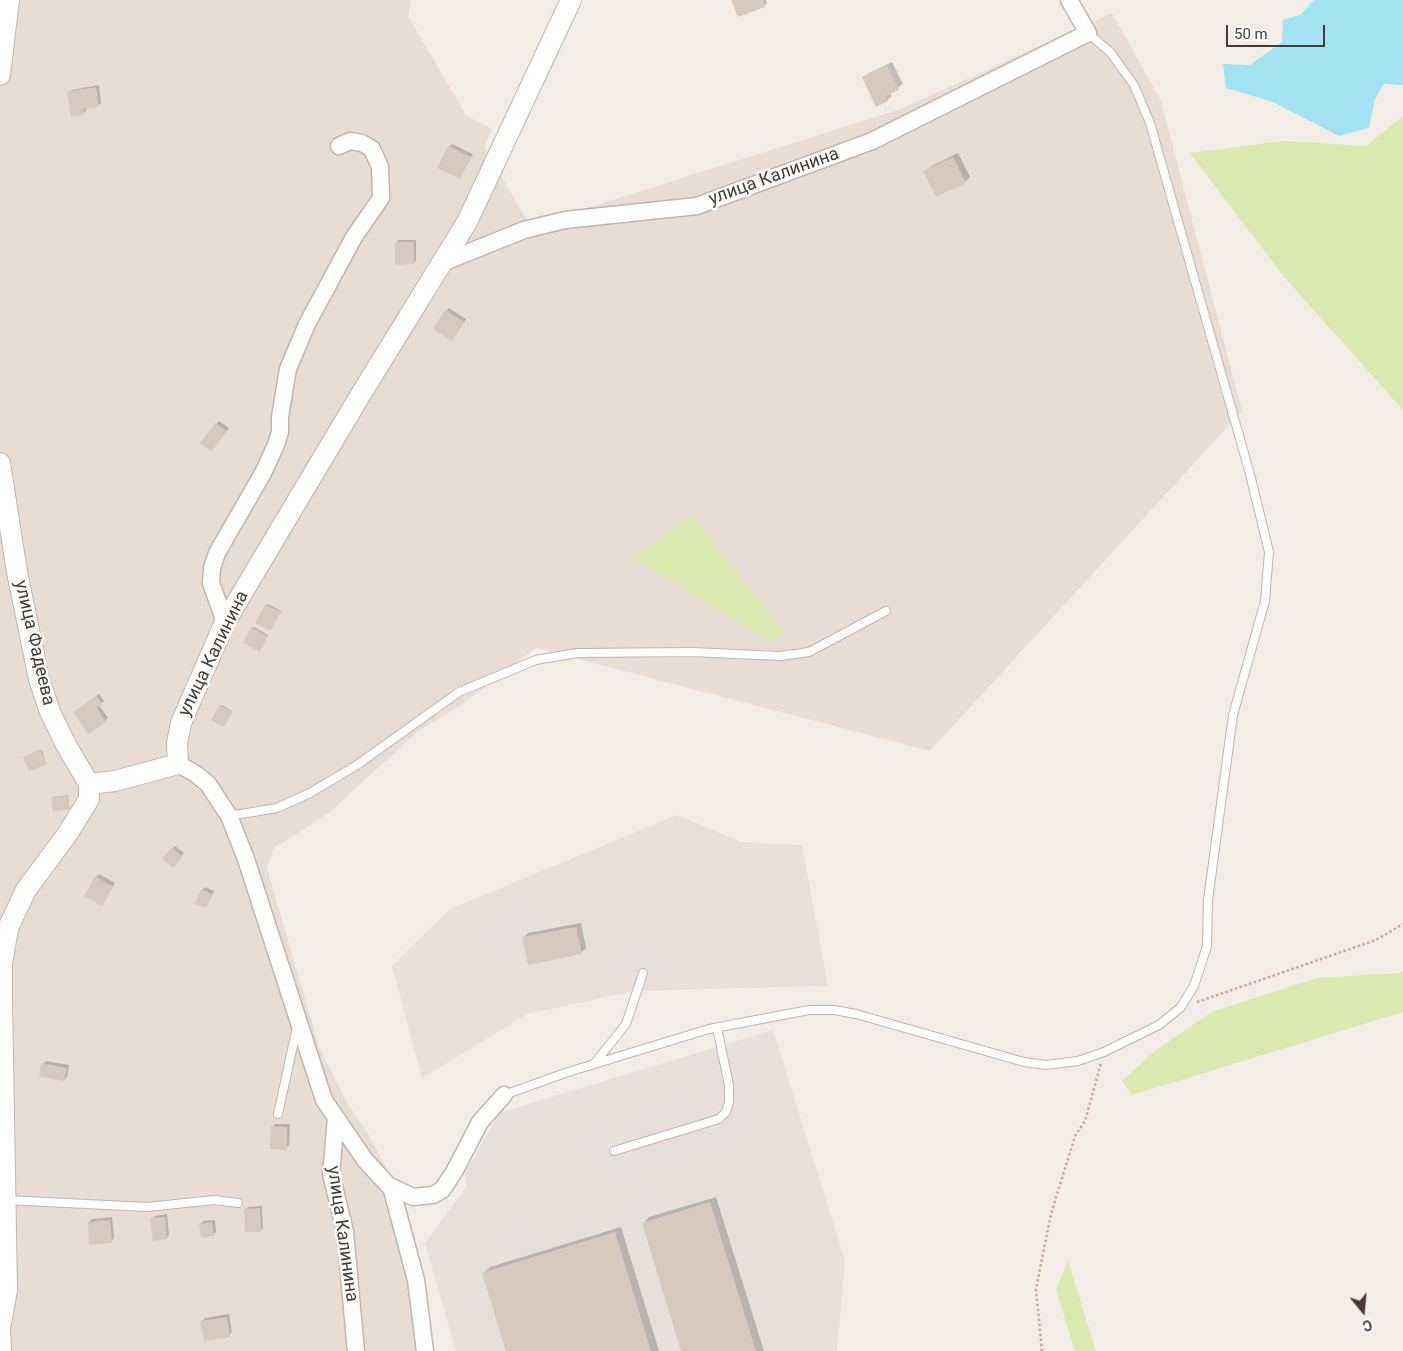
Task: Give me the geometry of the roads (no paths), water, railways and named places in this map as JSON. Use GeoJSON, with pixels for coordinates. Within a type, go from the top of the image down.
{"type":"FeatureCollection","features":[{"type":"Feature","properties":{"kind":"street"},"geometry":{"type":"LineString","coordinates":[[0,75],[9,0]]}},
{"type":"Feature","properties":{"kind":"street","name":"улица Калинина"},"geometry":{"type":"LineString","coordinates":[[504,1095],[480,1122],[454,1172],[442,1190],[432,1195],[413,1197],[391,1187],[365,1160],[324,1100],[246,859],[229,816],[208,784],[196,774],[178,764],[177,743],[180,723],[225,622],[358,399],[467,222],[571,0]]}},
{"type":"Feature","properties":{"kind":"street"},"geometry":{"type":"LineString","coordinates":[[1069,0],[1088,33]]}},
{"type":"Feature","properties":{"kind":"street","name":"улица Калинина"},"geometry":{"type":"LineString","coordinates":[[442,263],[524,230],[565,220],[697,206],[872,141],[1088,33]]}},
{"type":"Feature","properties":{"kind":"street"},"geometry":{"type":"LineString","coordinates":[[225,622],[211,583],[212,568],[217,553],[263,473],[276,445],[280,432],[280,417],[288,369],[307,324],[354,237],[381,198],[380,167],[372,149],[362,143],[350,141],[339,146]]}},
{"type":"Feature","properties":{"kind":"street","name":"улица Фадеева"},"geometry":{"type":"LineString","coordinates":[[0,463],[17,572],[40,679],[50,712],[65,743],[89,784]]}},
{"type":"Feature","properties":{"kind":"street"},"geometry":{"type":"LineString","coordinates":[[1,1351],[0,1330],[7,1290],[2,964],[8,928],[26,890],[68,833],[89,799],[89,784],[114,781],[178,764]]}},
{"type":"Feature","properties":{"kind":"street","name":"улица Калинина"},"geometry":{"type":"LineString","coordinates":[[336,1118],[332,1174],[345,1232],[356,1351]]}},
{"type":"Feature","properties":{"kind":"street","name":"улица Калинина"},"geometry":{"type":"LineString","coordinates":[[391,1187],[416,1280],[425,1351]]}},
{"type":"Feature","properties":{"kind":"lane"},"geometry":{"type":"LineString","coordinates":[[504,1095],[594,1064],[717,1028],[809,1010],[834,1010],[1024,1062],[1046,1065],[1078,1061],[1104,1052],[1159,1025],[1180,1008],[1194,986],[1207,946],[1208,900],[1233,715],[1265,601],[1269,552],[1250,474],[1150,123],[1134,85],[1110,52],[1088,33]]}},
{"type":"Feature","properties":{"kind":"lane"},"geometry":{"type":"LineString","coordinates":[[229,816],[277,808],[310,793],[356,765],[459,692],[536,660],[577,653],[692,652],[780,656],[809,652],[886,611]]}},
{"type":"Feature","properties":{"kind":"lane"},"geometry":{"type":"LineString","coordinates":[[594,1064],[626,1024],[635,1002],[643,972]]}},
{"type":"Feature","properties":{"kind":"lane"},"geometry":{"type":"LineString","coordinates":[[278,1114],[290,1051],[298,1023]]}},
{"type":"Feature","properties":{"kind":"lane"},"geometry":{"type":"LineString","coordinates":[[614,1151],[719,1118],[726,1112],[729,1102],[729,1085],[717,1028]]}},
{"type":"Feature","properties":{"kind":"lane"},"geometry":{"type":"LineString","coordinates":[[6,1200],[147,1207],[214,1200],[238,1204]]}},
{"type":"Feature","properties":{"kind":"water"},"geometry":{"type":"Polygon","coordinates":[[[1314,0],[1403,0],[1403,85],[1384,84],[1375,99],[1369,128],[1339,136],[1273,102],[1226,88],[1223,64],[1250,65],[1282,42],[1283,20],[1300,15],[1314,0]]]}}]}
